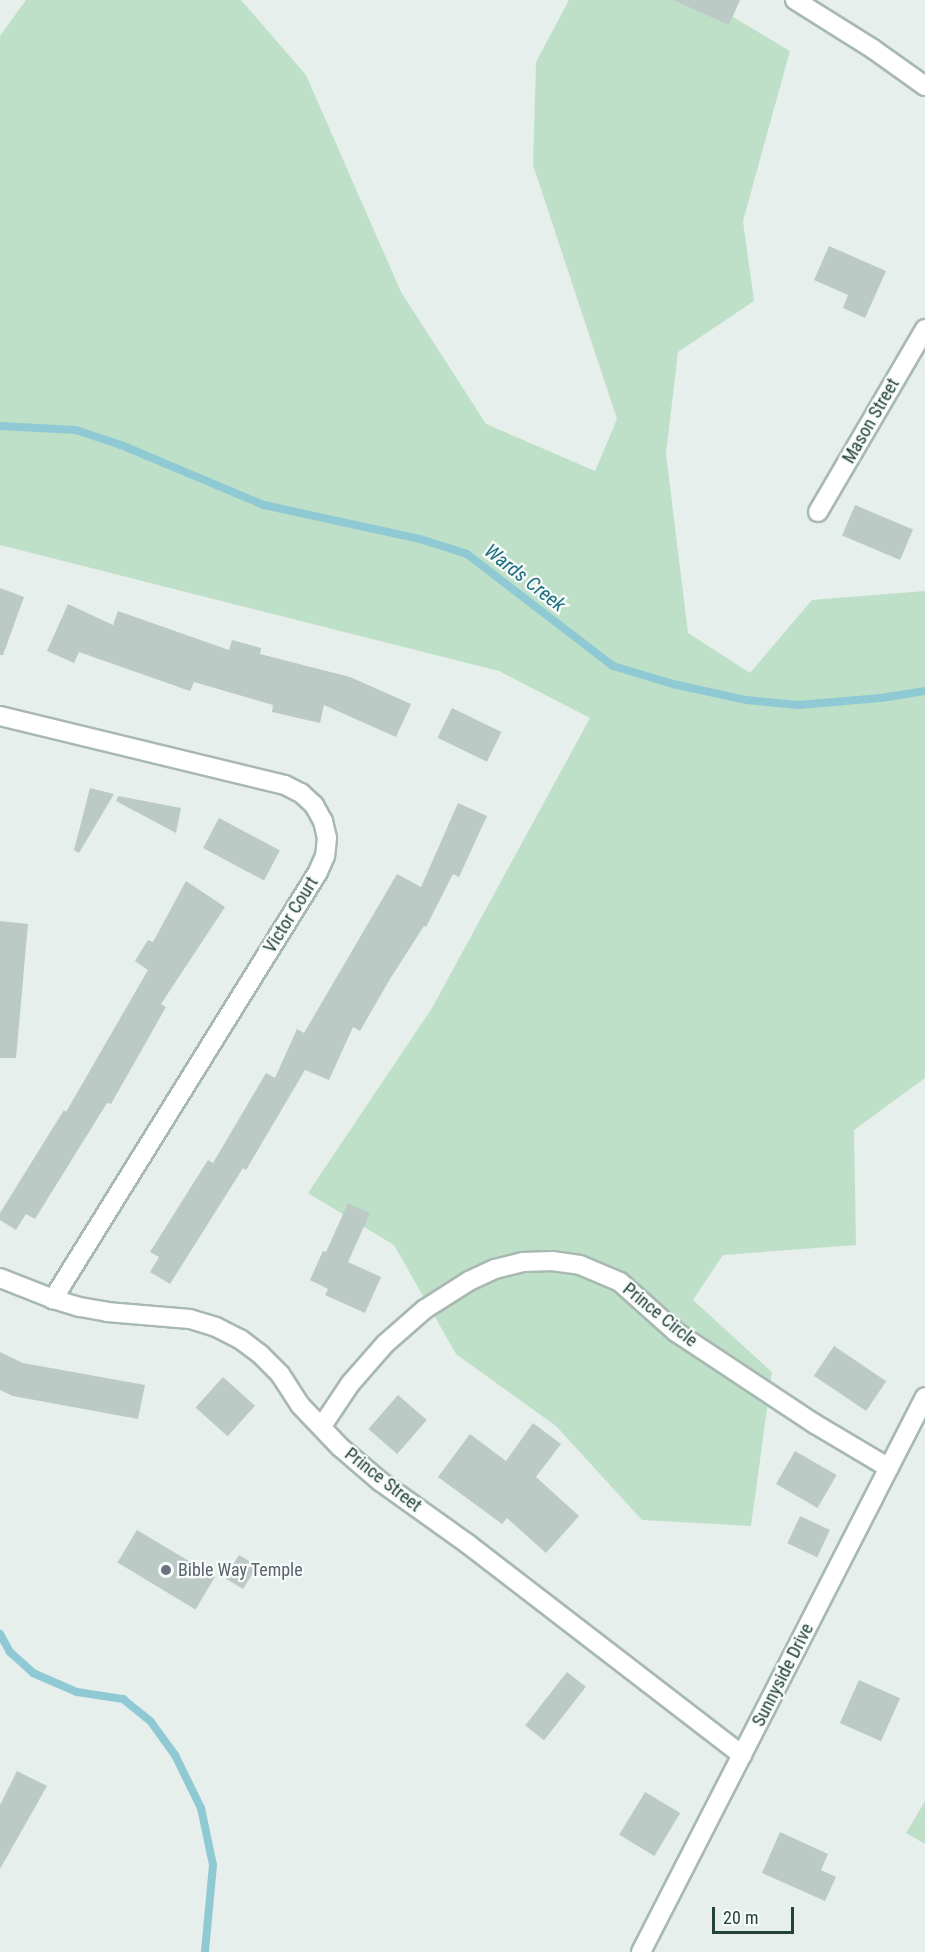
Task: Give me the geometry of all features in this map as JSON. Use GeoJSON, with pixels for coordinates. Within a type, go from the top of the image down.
{"type":"FeatureCollection","features":[{"type":"Feature","properties":{"kind":"street"},"geometry":{"type":"LineString","coordinates":[[795,0],[873,49],[925,86]]}},
{"type":"Feature","properties":{"kind":"street","name":"Mason Street"},"geometry":{"type":"LineString","coordinates":[[818,512],[925,329]]}},
{"type":"Feature","properties":{"kind":"street","name":"Victor Court"},"geometry":{"type":"LineString","coordinates":[[0,716],[285,785],[301,793],[314,805],[323,821],[327,838],[325,856],[318,872],[53,1299]]}},
{"type":"Feature","properties":{"kind":"street","name":"Prince Circle"},"geometry":{"type":"LineString","coordinates":[[322,1426],[350,1384],[385,1344],[425,1309],[469,1281],[495,1269],[523,1262],[552,1261],[580,1265],[620,1282],[676,1332],[815,1424],[889,1468]]}},
{"type":"Feature","properties":{"kind":"street","name":"Prince Street"},"geometry":{"type":"LineString","coordinates":[[0,1278],[53,1299],[107,1312],[190,1319],[216,1327],[240,1339],[261,1355],[279,1374],[300,1405],[340,1447],[381,1482],[468,1544],[742,1755]]}},
{"type":"Feature","properties":{"kind":"street","name":"Sunnyside Drive"},"geometry":{"type":"LineString","coordinates":[[641,1952],[925,1397]]}},
{"type":"Feature","properties":{"kind":"green space"},"geometry":{"type":"Polygon","coordinates":[[[26,0],[241,0],[306,75],[401,292],[486,424],[595,471],[617,419],[533,165],[536,62],[569,0],[705,0],[790,51],[743,221],[754,301],[678,352],[666,454],[688,633],[750,673],[812,600],[925,591],[925,1078],[854,1130],[856,1245],[723,1255],[693,1300],[772,1372],[751,1526],[642,1520],[556,1426],[456,1354],[394,1245],[308,1193],[432,1008],[590,718],[499,671],[0,545],[0,36],[26,0]]]}},
{"type":"Feature","properties":{"kind":"green space"},"geometry":{"type":"Polygon","coordinates":[[[925,1801],[925,1844],[906,1833],[925,1801]]]}},
{"type":"Feature","properties":{"kind":"building"},"geometry":{"type":"Polygon","coordinates":[[[673,0],[740,0],[729,25],[673,0]]]}},
{"type":"Feature","properties":{"kind":"building"},"geometry":{"type":"Polygon","coordinates":[[[829,246],[886,271],[865,318],[843,308],[848,295],[814,280],[829,246]]]}},
{"type":"Feature","properties":{"kind":"building"},"geometry":{"type":"Polygon","coordinates":[[[855,505],[913,530],[900,560],[842,535],[855,505]]]}},
{"type":"Feature","properties":{"kind":"building"},"geometry":{"type":"Polygon","coordinates":[[[0,588],[24,597],[3,655],[0,655],[0,588]]]}},
{"type":"Feature","properties":{"kind":"building"},"geometry":{"type":"Polygon","coordinates":[[[68,604],[113,625],[118,611],[229,650],[232,640],[261,648],[260,654],[350,677],[411,704],[396,737],[324,705],[320,723],[272,712],[273,705],[194,682],[190,691],[79,652],[74,663],[47,651],[68,604]]]}},
{"type":"Feature","properties":{"kind":"building"},"geometry":{"type":"Polygon","coordinates":[[[452,708],[501,732],[487,762],[438,738],[452,708]]]}},
{"type":"Feature","properties":{"kind":"building"},"geometry":{"type":"Polygon","coordinates":[[[90,788],[114,794],[79,853],[74,850],[90,788]]]}},
{"type":"Feature","properties":{"kind":"building"},"geometry":{"type":"Polygon","coordinates":[[[118,796],[181,808],[176,833],[116,801],[118,796]]]}},
{"type":"Feature","properties":{"kind":"building"},"geometry":{"type":"Polygon","coordinates":[[[458,803],[487,816],[459,877],[453,874],[426,927],[424,926],[390,979],[360,1031],[353,1027],[329,1080],[305,1070],[246,1170],[243,1168],[170,1284],[150,1272],[159,1257],[150,1252],[208,1160],[213,1163],[266,1073],[275,1078],[297,1029],[304,1033],[397,874],[421,887],[458,803]]]}},
{"type":"Feature","properties":{"kind":"building"},"geometry":{"type":"Polygon","coordinates":[[[219,818],[280,850],[264,880],[203,848],[219,818]]]}},
{"type":"Feature","properties":{"kind":"building"},"geometry":{"type":"Polygon","coordinates":[[[186,881],[225,907],[161,1004],[166,1007],[111,1104],[107,1103],[35,1219],[26,1214],[16,1230],[0,1220],[0,1213],[64,1110],[66,1112],[148,970],[135,961],[148,940],[153,942],[186,881]]]}},
{"type":"Feature","properties":{"kind":"building"},"geometry":{"type":"Polygon","coordinates":[[[0,921],[28,924],[16,1058],[0,1058],[0,921]]]}},
{"type":"Feature","properties":{"kind":"building"},"geometry":{"type":"Polygon","coordinates":[[[348,1203],[370,1213],[348,1262],[381,1277],[365,1313],[325,1295],[328,1289],[310,1280],[323,1251],[326,1252],[348,1203]]]}},
{"type":"Feature","properties":{"kind":"building"},"geometry":{"type":"Polygon","coordinates":[[[834,1346],[886,1381],[866,1411],[814,1376],[834,1346]]]}},
{"type":"Feature","properties":{"kind":"building"},"geometry":{"type":"Polygon","coordinates":[[[0,1352],[23,1363],[145,1385],[138,1419],[13,1396],[0,1390],[0,1352]]]}},
{"type":"Feature","properties":{"kind":"building"},"geometry":{"type":"Polygon","coordinates":[[[223,1377],[255,1406],[228,1436],[196,1407],[223,1377]]]}},
{"type":"Feature","properties":{"kind":"building"},"geometry":{"type":"Polygon","coordinates":[[[398,1395],[427,1420],[397,1454],[368,1429],[398,1395]]]}},
{"type":"Feature","properties":{"kind":"building"},"geometry":{"type":"Polygon","coordinates":[[[533,1423],[561,1444],[536,1477],[579,1516],[546,1553],[507,1518],[502,1524],[438,1477],[470,1434],[506,1461],[533,1423]]]}},
{"type":"Feature","properties":{"kind":"building"},"geometry":{"type":"Polygon","coordinates":[[[795,1451],[837,1475],[818,1508],[776,1484],[795,1451]]]}},
{"type":"Feature","properties":{"kind":"building"},"geometry":{"type":"Polygon","coordinates":[[[800,1516],[830,1530],[817,1557],[787,1543],[800,1516]]]}},
{"type":"Feature","properties":{"kind":"building","name":"Bible Way Temple"},"geometry":{"type":"Polygon","coordinates":[[[137,1530],[215,1577],[195,1609],[117,1563],[137,1530]]]}},
{"type":"Feature","properties":{"kind":"building"},"geometry":{"type":"Polygon","coordinates":[[[239,1555],[257,1566],[243,1589],[225,1578],[239,1555]]]}},
{"type":"Feature","properties":{"kind":"building"},"geometry":{"type":"Polygon","coordinates":[[[567,1672],[586,1687],[544,1740],[525,1726],[567,1672]]]}},
{"type":"Feature","properties":{"kind":"building"},"geometry":{"type":"Polygon","coordinates":[[[859,1680],[900,1698],[881,1741],[840,1723],[859,1680]]]}},
{"type":"Feature","properties":{"kind":"building"},"geometry":{"type":"Polygon","coordinates":[[[17,1771],[47,1786],[0,1869],[0,1805],[17,1771]]]}},
{"type":"Feature","properties":{"kind":"building"},"geometry":{"type":"Polygon","coordinates":[[[645,1792],[680,1813],[654,1856],[619,1835],[645,1792]]]}},
{"type":"Feature","properties":{"kind":"building"},"geometry":{"type":"Polygon","coordinates":[[[780,1832],[828,1854],[821,1870],[836,1877],[825,1901],[762,1873],[780,1832]]]}},
{"type":"Feature","properties":{"kind":"waterway","name":"Wards Creek"},"geometry":{"type":"LineString","coordinates":[[0,426],[76,430],[121,445],[264,505],[420,539],[467,554],[613,666],[673,684],[746,700],[798,705],[881,698],[925,691]]}},
{"type":"Feature","properties":{"kind":"waterway"},"geometry":{"type":"LineString","coordinates":[[0,1634],[10,1652],[33,1673],[77,1692],[123,1699],[151,1722],[175,1755],[201,1808],[213,1865],[205,1952]]}},
{"type":"Feature","properties":{"kind":"place","name":"Bible Way Temple"},"geometry":{"type":"Point","coordinates":[166,1570]}}]}
